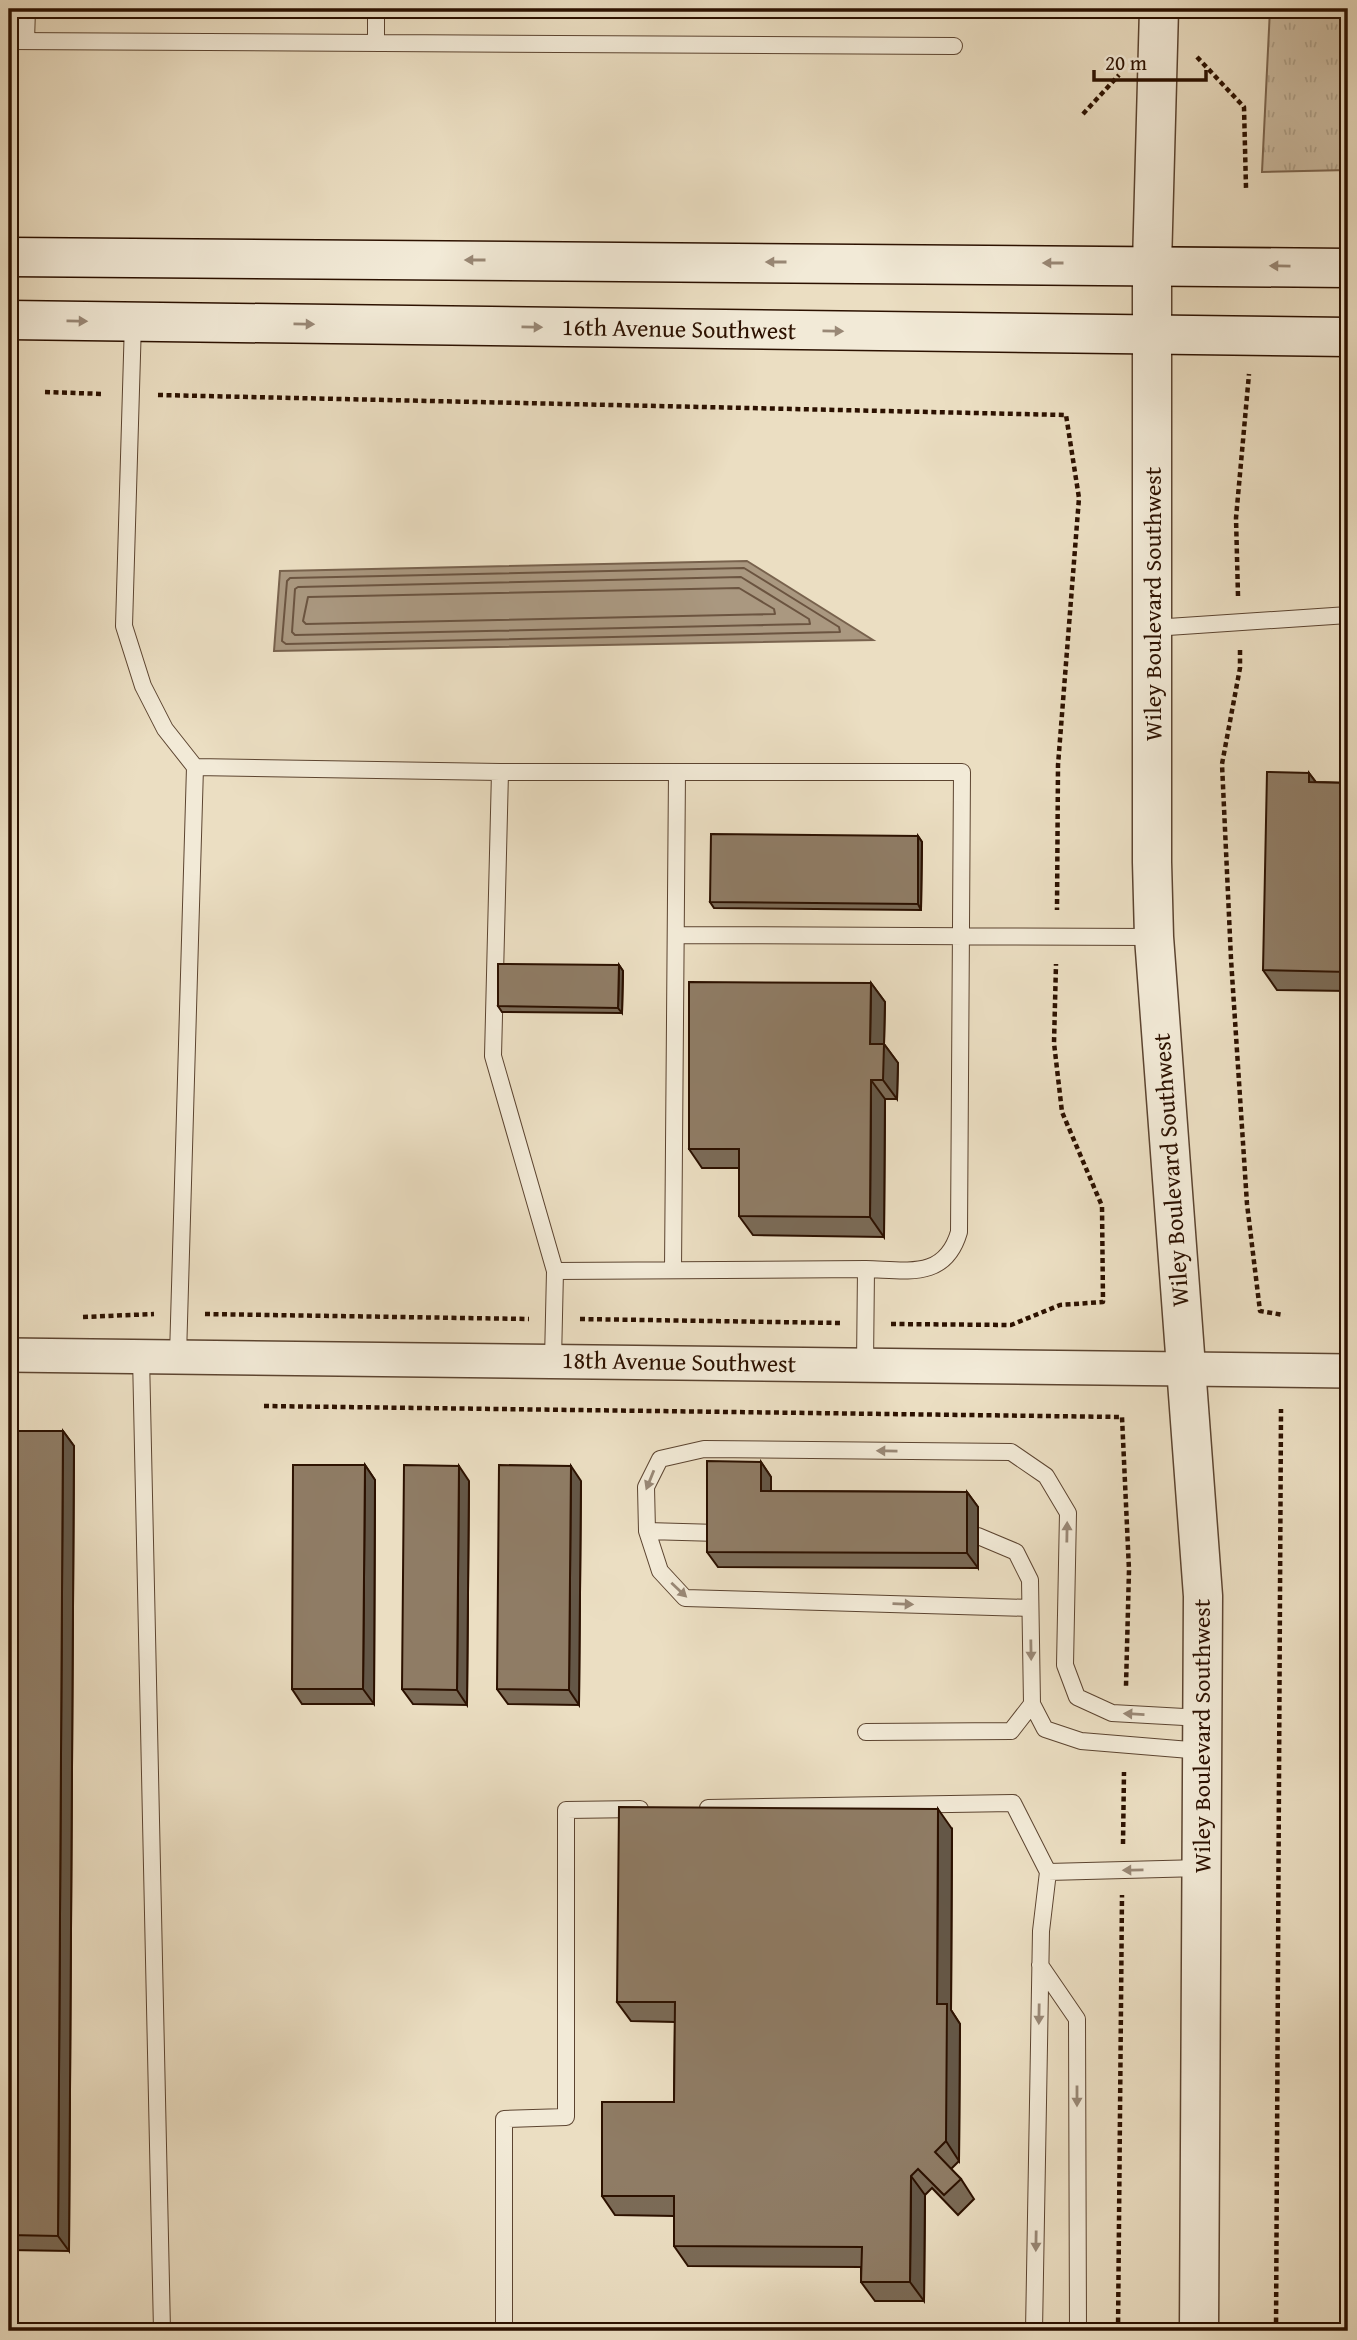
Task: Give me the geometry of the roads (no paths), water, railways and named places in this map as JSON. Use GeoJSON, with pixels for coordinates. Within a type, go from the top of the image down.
{"type":"FeatureCollection","features":[{"type":"Feature","properties":{"kind":"main road","name":"Wiley Boulevard Southwest"},"geometry":{"type":"LineString","coordinates":[[1159,19],[1152,264],[1154,937],[1203,1596],[1199,2331]]}},
{"type":"Feature","properties":{"kind":"main road"},"geometry":{"type":"LineString","coordinates":[[27,258],[1152,264],[1348,268]]}},
{"type":"Feature","properties":{"kind":"main road","name":"16th Avenue Southwest"},"geometry":{"type":"LineString","coordinates":[[9,320],[1348,337]]}},
{"type":"Feature","properties":{"kind":"street","name":"18th Avenue Southwest"},"geometry":{"type":"LineString","coordinates":[[9,1355],[1348,1371]]}},
{"type":"Feature","properties":{"kind":"lane"},"geometry":{"type":"LineString","coordinates":[[26,41],[27,9]]}},
{"type":"Feature","properties":{"kind":"lane"},"geometry":{"type":"LineString","coordinates":[[376,9],[376,43]]}},
{"type":"Feature","properties":{"kind":"lane"},"geometry":{"type":"LineString","coordinates":[[9,41],[954,46]]}},
{"type":"Feature","properties":{"kind":"lane"},"geometry":{"type":"LineString","coordinates":[[9,238],[27,258]]}},
{"type":"Feature","properties":{"kind":"lane"},"geometry":{"type":"LineString","coordinates":[[133,322],[124,626],[143,686],[165,729],[195,767],[178,1356]]}},
{"type":"Feature","properties":{"kind":"lane"},"geometry":{"type":"LineString","coordinates":[[1153,628],[1348,615]]}},
{"type":"Feature","properties":{"kind":"lane"},"geometry":{"type":"LineString","coordinates":[[195,767],[500,772],[962,772],[959,1232],[955,1246],[942,1262],[926,1270],[555,1271]]}},
{"type":"Feature","properties":{"kind":"lane"},"geometry":{"type":"LineString","coordinates":[[500,772],[493,1056],[555,1271],[553,1360]]}},
{"type":"Feature","properties":{"kind":"lane"},"geometry":{"type":"LineString","coordinates":[[673,1270],[677,772]]}},
{"type":"Feature","properties":{"kind":"lane"},"geometry":{"type":"LineString","coordinates":[[676,935],[1154,937]]}},
{"type":"Feature","properties":{"kind":"lane"},"geometry":{"type":"LineString","coordinates":[[865,1365],[866,1269]]}},
{"type":"Feature","properties":{"kind":"lane"},"geometry":{"type":"LineString","coordinates":[[141,1356],[162,2331]]}},
{"type":"Feature","properties":{"kind":"lane"},"geometry":{"type":"LineString","coordinates":[[1030,1608],[685,1598],[660,1571],[647,1531],[646,1487],[660,1459],[704,1449],[1011,1452],[1046,1476],[1068,1513],[1065,1665],[1077,1697],[1112,1713],[1202,1735]]}},
{"type":"Feature","properties":{"kind":"lane"},"geometry":{"type":"LineString","coordinates":[[647,1531],[718,1533]]}},
{"type":"Feature","properties":{"kind":"lane"},"geometry":{"type":"LineString","coordinates":[[978,1536],[1016,1552],[1030,1580],[1032,1704],[1045,1729],[1081,1741],[1202,1735]]}},
{"type":"Feature","properties":{"kind":"lane"},"geometry":{"type":"LineString","coordinates":[[866,1732],[1011,1731],[1032,1704]]}},
{"type":"Feature","properties":{"kind":"lane"},"geometry":{"type":"LineString","coordinates":[[687,1808],[1013,1803],[1048,1872],[1041,1931],[1034,2331]]}},
{"type":"Feature","properties":{"kind":"lane"},"geometry":{"type":"LineString","coordinates":[[504,2331],[504,2119],[566,2117],[566,1810],[660,1809]]}},
{"type":"Feature","properties":{"kind":"lane"},"geometry":{"type":"LineString","coordinates":[[1048,1872],[1201,1868]]}},
{"type":"Feature","properties":{"kind":"lane"},"geometry":{"type":"LineString","coordinates":[[1040,1965],[1077,2020],[1078,2331]]}},
{"type":"Feature","properties":{"kind":"water"},"geometry":{"type":"Polygon","coordinates":[[[747,561],[873,640],[274,651],[280,571],[747,561]]]}}]}
